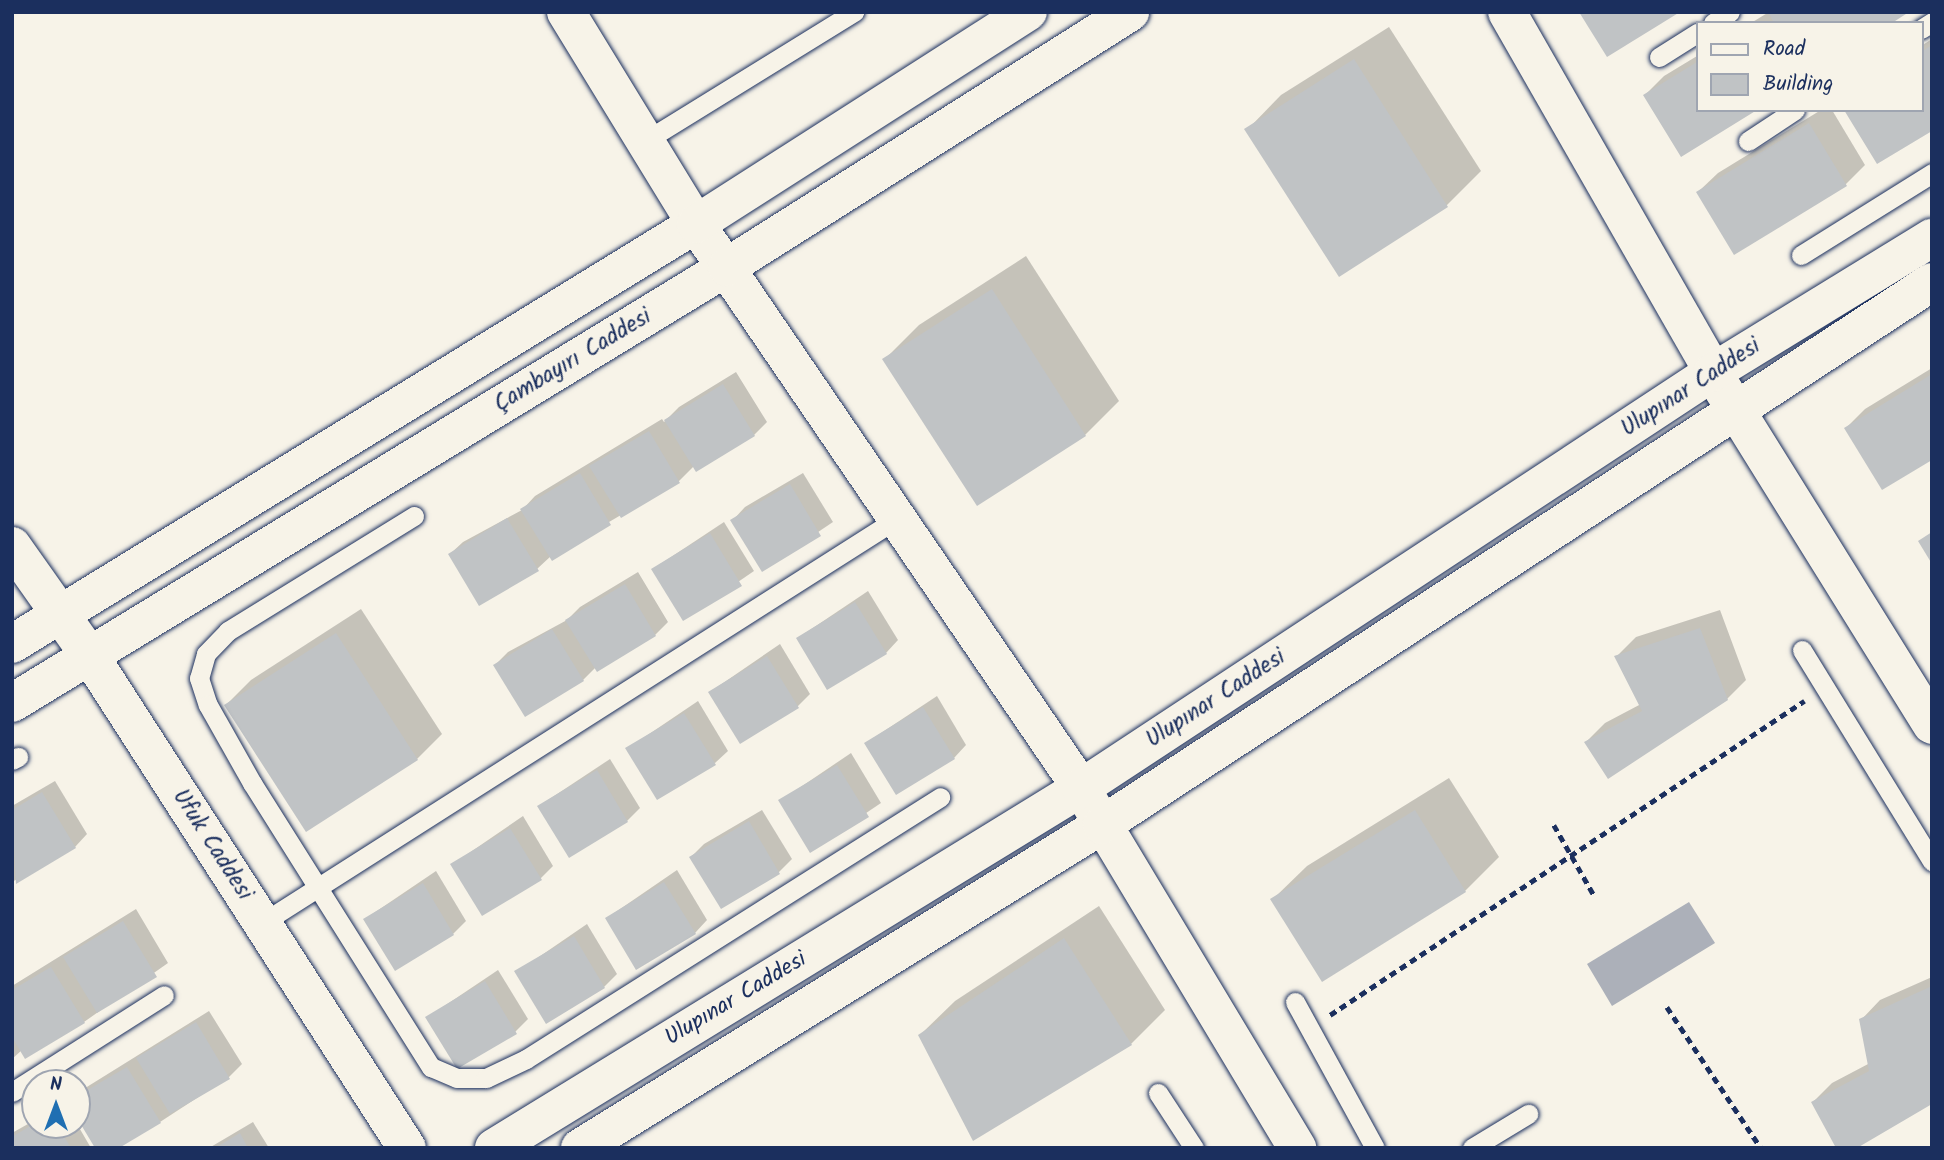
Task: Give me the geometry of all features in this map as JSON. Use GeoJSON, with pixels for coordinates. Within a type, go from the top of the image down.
{"type":"FeatureCollection","features":[{"type":"Feature","properties":{"kind":"street"},"geometry":{"type":"LineString","coordinates":[[566,12],[696,224],[1081,788],[1297,1148]]}},
{"type":"Feature","properties":{"kind":"street"},"geometry":{"type":"LineString","coordinates":[[12,644],[696,224],[1028,12]]}},
{"type":"Feature","properties":{"kind":"street","name":"Çambayırı Caddesi"},"geometry":{"type":"LineString","coordinates":[[12,703],[727,267],[1130,12]]}},
{"type":"Feature","properties":{"kind":"street"},"geometry":{"type":"LineString","coordinates":[[1507,12],[1713,372],[1932,725]]}},
{"type":"Feature","properties":{"kind":"street","name":"Ulupınar Caddesi"},"geometry":{"type":"LineString","coordinates":[[494,1148],[1081,788],[1713,372],[1932,239]]}},
{"type":"Feature","properties":{"kind":"street","name":"Ulupınar Caddesi"},"geometry":{"type":"LineString","coordinates":[[580,1148],[1102,825],[1932,282]]}},
{"type":"Feature","properties":{"kind":"street","name":"Ufuk Caddesi"},"geometry":{"type":"LineString","coordinates":[[12,546],[58,616],[90,656],[407,1148]]}},
{"type":"Feature","properties":{"kind":"lane"},"geometry":{"type":"LineString","coordinates":[[645,141],[854,12]]}},
{"type":"Feature","properties":{"kind":"lane"},"geometry":{"type":"LineString","coordinates":[[1659,57],[1696,34]]}},
{"type":"Feature","properties":{"kind":"lane"},"geometry":{"type":"LineString","coordinates":[[1748,141],[1792,112]]}},
{"type":"Feature","properties":{"kind":"lane"},"geometry":{"type":"LineString","coordinates":[[1801,255],[1932,173]]}},
{"type":"Feature","properties":{"kind":"lane"},"geometry":{"type":"LineString","coordinates":[[414,516],[228,631],[206,654],[199,678],[220,727],[430,1067],[457,1078],[486,1078],[526,1059],[940,797]]}},
{"type":"Feature","properties":{"kind":"lane"},"geometry":{"type":"LineString","coordinates":[[262,923],[898,519]]}},
{"type":"Feature","properties":{"kind":"lane"},"geometry":{"type":"LineString","coordinates":[[1802,650],[1931,858]]}},
{"type":"Feature","properties":{"kind":"lane"},"geometry":{"type":"LineString","coordinates":[[12,1092],[164,995]]}},
{"type":"Feature","properties":{"kind":"lane"},"geometry":{"type":"LineString","coordinates":[[1295,1002],[1375,1148]]}},
{"type":"Feature","properties":{"kind":"lane"},"geometry":{"type":"LineString","coordinates":[[1158,1093],[1194,1148]]}},
{"type":"Feature","properties":{"kind":"lane"},"geometry":{"type":"LineString","coordinates":[[1472,1148],[1528,1114]]}},
{"type":"Feature","properties":{"kind":"path"},"geometry":{"type":"LineString","coordinates":[[1309,1029],[1825,687]]}},
{"type":"Feature","properties":{"kind":"path"},"geometry":{"type":"LineString","coordinates":[[1554,825],[1595,897]]}},
{"type":"Feature","properties":{"kind":"path"},"geometry":{"type":"LineString","coordinates":[[1667,1007],[1761,1148]]}},
{"type":"Feature","properties":{"kind":"shaded area"},"geometry":{"type":"Polygon","coordinates":[[[1689,902],[1715,943],[1612,1006],[1587,964],[1689,902]]]}},
{"type":"Feature","properties":{"kind":"building"},"geometry":{"type":"Polygon","coordinates":[[[1579,12],[1680,12],[1607,57],[1579,12]]]}},
{"type":"Feature","properties":{"kind":"building"},"geometry":{"type":"Polygon","coordinates":[[[1768,12],[1909,12],[1895,21],[1773,21],[1768,12]]]}},
{"type":"Feature","properties":{"kind":"building"},"geometry":{"type":"Polygon","coordinates":[[[1932,45],[1932,131],[1877,164],[1845,112],[1923,112],[1923,51],[1932,45]]]}},
{"type":"Feature","properties":{"kind":"building"},"geometry":{"type":"Polygon","coordinates":[[[1354,59],[1448,207],[1339,277],[1244,129],[1354,59]]]}},
{"type":"Feature","properties":{"kind":"building"},"geometry":{"type":"Polygon","coordinates":[[[1696,63],[1696,112],[1754,112],[1681,157],[1643,95],[1696,63]]]}},
{"type":"Feature","properties":{"kind":"building"},"geometry":{"type":"Polygon","coordinates":[[[1809,123],[1847,186],[1734,255],[1696,192],[1809,123]]]}},
{"type":"Feature","properties":{"kind":"building"},"geometry":{"type":"Polygon","coordinates":[[[992,289],[1086,436],[977,506],[882,359],[992,289]]]}},
{"type":"Feature","properties":{"kind":"building"},"geometry":{"type":"Polygon","coordinates":[[[1932,374],[1932,460],[1882,490],[1844,428],[1932,374]]]}},
{"type":"Feature","properties":{"kind":"building"},"geometry":{"type":"Polygon","coordinates":[[[723,384],[755,436],[696,472],[664,420],[723,384]]]}},
{"type":"Feature","properties":{"kind":"building"},"geometry":{"type":"Polygon","coordinates":[[[649,431],[680,483],[621,518],[589,466],[649,431]]]}},
{"type":"Feature","properties":{"kind":"building"},"geometry":{"type":"Polygon","coordinates":[[[580,473],[611,525],[552,561],[520,509],[580,473]]]}},
{"type":"Feature","properties":{"kind":"building"},"geometry":{"type":"Polygon","coordinates":[[[790,484],[821,536],[762,572],[730,520],[790,484]]]}},
{"type":"Feature","properties":{"kind":"building"},"geometry":{"type":"Polygon","coordinates":[[[507,518],[539,571],[479,606],[448,554],[507,518]]]}},
{"type":"Feature","properties":{"kind":"building"},"geometry":{"type":"Polygon","coordinates":[[[1932,532],[1932,564],[1918,541],[1932,532]]]}},
{"type":"Feature","properties":{"kind":"building"},"geometry":{"type":"Polygon","coordinates":[[[710,533],[742,586],[683,621],[651,569],[710,533]]]}},
{"type":"Feature","properties":{"kind":"building"},"geometry":{"type":"Polygon","coordinates":[[[625,584],[656,636],[597,672],[565,620],[625,584]]]}},
{"type":"Feature","properties":{"kind":"building"},"geometry":{"type":"Polygon","coordinates":[[[855,602],[887,654],[827,690],[796,638],[855,602]]]}},
{"type":"Feature","properties":{"kind":"building"},"geometry":{"type":"Polygon","coordinates":[[[1700,628],[1728,700],[1608,779],[1584,742],[1642,711],[1614,656],[1700,628]]]}},
{"type":"Feature","properties":{"kind":"building"},"geometry":{"type":"Polygon","coordinates":[[[552,629],[584,681],[525,717],[493,665],[552,629]]]}},
{"type":"Feature","properties":{"kind":"building"},"geometry":{"type":"Polygon","coordinates":[[[336,633],[418,760],[306,832],[224,705],[336,633]]]}},
{"type":"Feature","properties":{"kind":"building"},"geometry":{"type":"Polygon","coordinates":[[[767,656],[799,708],[740,744],[708,692],[767,656]]]}},
{"type":"Feature","properties":{"kind":"building"},"geometry":{"type":"Polygon","coordinates":[[[923,707],[955,759],[896,795],[864,743],[923,707]]]}},
{"type":"Feature","properties":{"kind":"building"},"geometry":{"type":"Polygon","coordinates":[[[684,713],[716,765],[657,800],[625,748],[684,713]]]}},
{"type":"Feature","properties":{"kind":"building"},"geometry":{"type":"Polygon","coordinates":[[[837,765],[869,817],[810,853],[778,800],[837,765]]]}},
{"type":"Feature","properties":{"kind":"building"},"geometry":{"type":"Polygon","coordinates":[[[597,770],[628,822],[569,858],[537,806],[597,770]]]}},
{"type":"Feature","properties":{"kind":"building"},"geometry":{"type":"Polygon","coordinates":[[[42,792],[76,848],[16,884],[12,810],[42,792]]]}},
{"type":"Feature","properties":{"kind":"building"},"geometry":{"type":"Polygon","coordinates":[[[1415,810],[1466,892],[1322,982],[1270,899],[1415,810]]]}},
{"type":"Feature","properties":{"kind":"building"},"geometry":{"type":"Polygon","coordinates":[[[749,821],[780,874],[721,909],[689,857],[749,821]]]}},
{"type":"Feature","properties":{"kind":"building"},"geometry":{"type":"Polygon","coordinates":[[[510,828],[542,880],[482,916],[450,864],[510,828]]]}},
{"type":"Feature","properties":{"kind":"building"},"geometry":{"type":"Polygon","coordinates":[[[664,882],[696,934],[636,970],[605,918],[664,882]]]}},
{"type":"Feature","properties":{"kind":"building"},"geometry":{"type":"Polygon","coordinates":[[[423,883],[454,935],[395,971],[363,919],[423,883]]]}},
{"type":"Feature","properties":{"kind":"building"},"geometry":{"type":"Polygon","coordinates":[[[123,921],[157,977],[97,1013],[63,957],[123,921]]]}},
{"type":"Feature","properties":{"kind":"building"},"geometry":{"type":"Polygon","coordinates":[[[574,936],[605,988],[546,1024],[514,971],[574,936]]]}},
{"type":"Feature","properties":{"kind":"building"},"geometry":{"type":"Polygon","coordinates":[[[1064,938],[1132,1045],[973,1141],[918,1035],[1064,938]]]}},
{"type":"Feature","properties":{"kind":"building"},"geometry":{"type":"Polygon","coordinates":[[[51,967],[85,1023],[25,1059],[12,1037],[12,990],[51,967]]]}},
{"type":"Feature","properties":{"kind":"building"},"geometry":{"type":"Polygon","coordinates":[[[485,981],[517,1034],[457,1069],[425,1017],[485,981]]]}},
{"type":"Feature","properties":{"kind":"building"},"geometry":{"type":"Polygon","coordinates":[[[1932,986],[1932,1104],[1857,1148],[1836,1148],[1811,1102],[1869,1071],[1859,1019],[1932,986]]]}},
{"type":"Feature","properties":{"kind":"building"},"geometry":{"type":"Polygon","coordinates":[[[196,1022],[230,1079],[170,1114],[136,1058],[196,1022]]]}},
{"type":"Feature","properties":{"kind":"building"},"geometry":{"type":"Polygon","coordinates":[[[127,1067],[161,1123],[119,1148],[95,1148],[90,1139],[91,1088],[127,1067]]]}},
{"type":"Feature","properties":{"kind":"building"},"geometry":{"type":"Polygon","coordinates":[[[21,1132],[21,1139],[66,1139],[71,1148],[12,1148],[12,1137],[21,1132]]]}},
{"type":"Feature","properties":{"kind":"building"},"geometry":{"type":"Polygon","coordinates":[[[240,1133],[248,1148],[215,1148],[240,1133]]]}}]}
